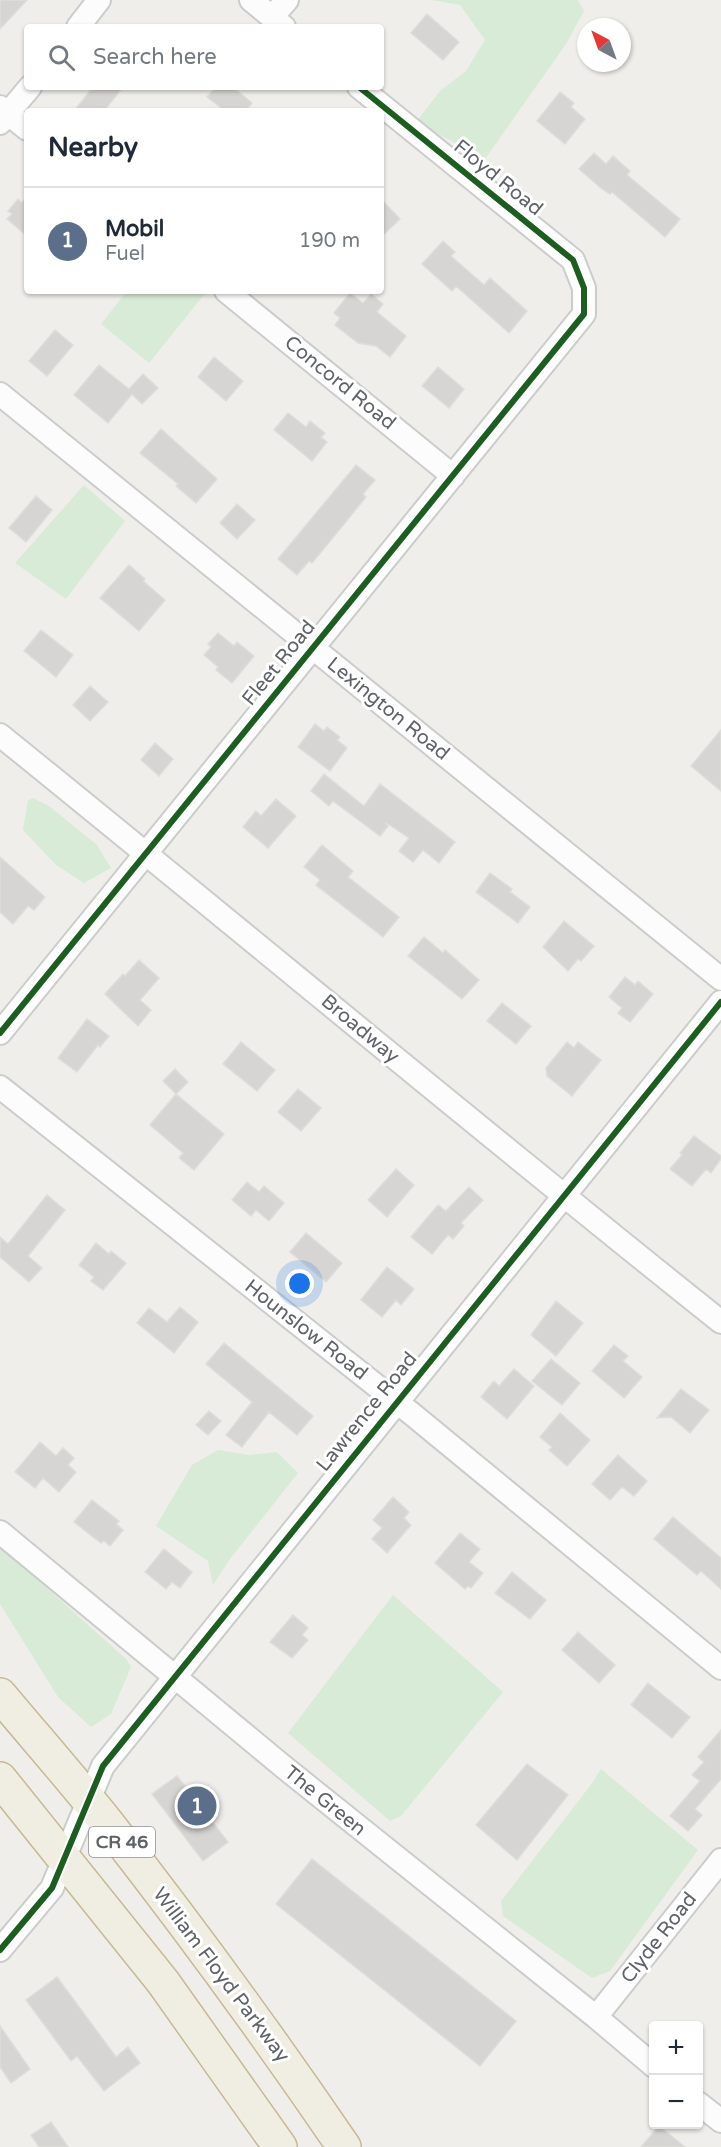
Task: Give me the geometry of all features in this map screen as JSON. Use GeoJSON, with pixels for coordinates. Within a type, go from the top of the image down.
{"type":"FeatureCollection","features":[{"type":"Feature","properties":{"kind":"highway","name":"William Floyd Parkway"},"geometry":{"type":"LineString","coordinates":[[0,1695],[88,1800],[237,1995],[345,2147]]}},
{"type":"Feature","properties":{"kind":"highway","name":"CR 46"},"geometry":{"type":"LineString","coordinates":[[0,1779],[163,1982],[280,2147]]}},
{"type":"Feature","properties":{"kind":"street"},"geometry":{"type":"LineString","coordinates":[[80,24],[99,0]]}},
{"type":"Feature","properties":{"kind":"street"},"geometry":{"type":"LineString","coordinates":[[251,0],[278,22],[287,0]]}},
{"type":"Feature","properties":{"kind":"street"},"geometry":{"type":"LineString","coordinates":[[24,127],[3,115],[27,90]]}},
{"type":"Feature","properties":{"kind":"street","name":"Floyd Road"},"geometry":{"type":"LineString","coordinates":[[363,90],[573,260],[585,288],[584,314]]}},
{"type":"Feature","properties":{"kind":"street","name":"Concord Road"},"geometry":{"type":"LineString","coordinates":[[230,294],[453,476]]}},
{"type":"Feature","properties":{"kind":"street","name":"Fleet Road"},"geometry":{"type":"LineString","coordinates":[[0,1033],[584,314]]}},
{"type":"Feature","properties":{"kind":"street","name":"Lexington Road"},"geometry":{"type":"LineString","coordinates":[[0,394],[721,979]]}},
{"type":"Feature","properties":{"kind":"street","name":"Broadway"},"geometry":{"type":"LineString","coordinates":[[0,735],[563,1197],[721,1322]]}},
{"type":"Feature","properties":{"kind":"street","name":"Lawrence Road"},"geometry":{"type":"LineString","coordinates":[[0,1950],[52,1888],[103,1766],[721,1002]]}},
{"type":"Feature","properties":{"kind":"street","name":"Hounslow Road"},"geometry":{"type":"LineString","coordinates":[[0,1087],[396,1402],[721,1668]]}},
{"type":"Feature","properties":{"kind":"street","name":"The Green"},"geometry":{"type":"LineString","coordinates":[[0,1532],[317,1795],[649,2062]]}},
{"type":"Feature","properties":{"kind":"street","name":"Clyde Road"},"geometry":{"type":"LineString","coordinates":[[596,2017],[721,1860]]}},
{"type":"Feature","properties":{"kind":"street"},"geometry":{"type":"LineString","coordinates":[[703,2106],[721,2121]]}},
{"type":"Feature","properties":{"kind":"green space"},"geometry":{"type":"Polygon","coordinates":[[[432,0],[578,0],[584,11],[580,18],[577,18],[577,24],[566,44],[485,159],[416,122],[440,91],[466,71],[485,40],[460,5],[432,0]]]}},
{"type":"Feature","properties":{"kind":"green space"},"geometry":{"type":"Polygon","coordinates":[[[125,294],[205,294],[149,363],[101,324],[125,294]]]}},
{"type":"Feature","properties":{"kind":"green space"},"geometry":{"type":"Polygon","coordinates":[[[84,485],[125,521],[66,599],[15,563],[84,485]]]}},
{"type":"Feature","properties":{"kind":"green space"},"geometry":{"type":"Polygon","coordinates":[[[33,798],[49,806],[97,845],[111,868],[84,883],[56,865],[23,830],[28,800],[33,798]]]}},
{"type":"Feature","properties":{"kind":"green space"},"geometry":{"type":"Polygon","coordinates":[[[218,1450],[250,1455],[277,1452],[298,1473],[230,1559],[213,1585],[208,1561],[156,1526],[192,1465],[218,1450]]]}},
{"type":"Feature","properties":{"kind":"green space"},"geometry":{"type":"Polygon","coordinates":[[[0,1546],[126,1659],[131,1667],[111,1714],[91,1727],[58,1697],[0,1604],[0,1546]]]}},
{"type":"Feature","properties":{"kind":"green space"},"geometry":{"type":"Polygon","coordinates":[[[393,1595],[503,1692],[401,1816],[390,1821],[288,1733],[393,1595]]]}},
{"type":"Feature","properties":{"kind":"green space"},"geometry":{"type":"Polygon","coordinates":[[[601,1769],[698,1850],[610,1971],[592,1978],[503,1916],[501,1901],[601,1769]]]}},
{"type":"Feature","properties":{"kind":"building"},"geometry":{"type":"Polygon","coordinates":[[[0,0],[27,0],[0,29],[0,0]]]}},
{"type":"Feature","properties":{"kind":"building"},"geometry":{"type":"Polygon","coordinates":[[[427,14],[459,42],[443,60],[411,33],[427,14]]]}},
{"type":"Feature","properties":{"kind":"building"},"geometry":{"type":"Polygon","coordinates":[[[91,90],[121,90],[106,108],[76,108],[91,90]]]}},
{"type":"Feature","properties":{"kind":"building"},"geometry":{"type":"Polygon","coordinates":[[[213,90],[237,90],[252,103],[248,108],[221,108],[207,97],[213,90]]]}},
{"type":"Feature","properties":{"kind":"building"},"geometry":{"type":"Polygon","coordinates":[[[560,92],[574,103],[571,107],[585,119],[565,144],[537,121],[560,92]]]}},
{"type":"Feature","properties":{"kind":"building"},"geometry":{"type":"Polygon","coordinates":[[[594,153],[606,164],[613,156],[630,171],[627,175],[680,219],[665,237],[612,192],[610,194],[602,189],[579,169],[594,153]]]}},
{"type":"Feature","properties":{"kind":"building"},"geometry":{"type":"Polygon","coordinates":[[[18,199],[22,203],[24,200],[24,233],[7,219],[12,214],[8,211],[18,199]]]}},
{"type":"Feature","properties":{"kind":"building"},"geometry":{"type":"Polygon","coordinates":[[[384,202],[400,219],[384,234],[384,202]]]}},
{"type":"Feature","properties":{"kind":"building"},"geometry":{"type":"Polygon","coordinates":[[[443,241],[455,252],[451,256],[484,285],[490,278],[527,311],[509,333],[456,286],[452,291],[422,264],[443,241]]]}},
{"type":"Feature","properties":{"kind":"building"},"geometry":{"type":"Polygon","coordinates":[[[349,294],[363,303],[371,294],[383,304],[377,312],[406,336],[390,357],[376,346],[358,343],[335,325],[340,318],[334,313],[349,294]]]}},
{"type":"Feature","properties":{"kind":"building"},"geometry":{"type":"Polygon","coordinates":[[[55,330],[73,345],[47,376],[29,361],[55,330]]]}},
{"type":"Feature","properties":{"kind":"building"},"geometry":{"type":"Polygon","coordinates":[[[214,357],[243,381],[226,401],[198,377],[214,357]]]}},
{"type":"Feature","properties":{"kind":"building"},"geometry":{"type":"Polygon","coordinates":[[[99,365],[129,389],[143,374],[158,388],[142,404],[132,394],[108,423],[74,395],[99,365]]]}},
{"type":"Feature","properties":{"kind":"building"},"geometry":{"type":"Polygon","coordinates":[[[438,367],[464,389],[449,408],[422,386],[438,367]]]}},
{"type":"Feature","properties":{"kind":"building"},"geometry":{"type":"Polygon","coordinates":[[[288,413],[306,427],[310,421],[325,433],[321,437],[327,442],[312,461],[274,430],[288,413]]]}},
{"type":"Feature","properties":{"kind":"building"},"geometry":{"type":"Polygon","coordinates":[[[161,429],[217,479],[196,503],[176,486],[178,484],[140,453],[161,429]]]}},
{"type":"Feature","properties":{"kind":"building"},"geometry":{"type":"Polygon","coordinates":[[[356,465],[375,480],[363,494],[366,497],[312,563],[309,561],[297,575],[278,559],[356,465]]]}},
{"type":"Feature","properties":{"kind":"building"},"geometry":{"type":"Polygon","coordinates":[[[36,496],[52,510],[26,542],[9,528],[36,496]]]}},
{"type":"Feature","properties":{"kind":"building"},"geometry":{"type":"Polygon","coordinates":[[[237,504],[255,520],[237,539],[220,523],[237,504]]]}},
{"type":"Feature","properties":{"kind":"building"},"geometry":{"type":"Polygon","coordinates":[[[129,565],[165,600],[139,631],[100,598],[129,565]]]}},
{"type":"Feature","properties":{"kind":"building"},"geometry":{"type":"Polygon","coordinates":[[[41,630],[73,655],[56,677],[24,651],[41,630]]]}},
{"type":"Feature","properties":{"kind":"building"},"geometry":{"type":"Polygon","coordinates":[[[218,633],[234,646],[237,642],[254,656],[232,683],[216,670],[218,667],[204,655],[211,647],[208,644],[218,633]]]}},
{"type":"Feature","properties":{"kind":"building"},"geometry":{"type":"Polygon","coordinates":[[[90,686],[108,702],[90,721],[73,705],[90,686]]]}},
{"type":"Feature","properties":{"kind":"building"},"geometry":{"type":"Polygon","coordinates":[[[315,724],[324,731],[327,727],[340,737],[337,740],[347,748],[330,771],[298,747],[315,724]]]}},
{"type":"Feature","properties":{"kind":"building"},"geometry":{"type":"Polygon","coordinates":[[[721,730],[721,791],[691,766],[721,730]]]}},
{"type":"Feature","properties":{"kind":"building"},"geometry":{"type":"Polygon","coordinates":[[[155,743],[173,759],[159,776],[141,760],[155,743]]]}},
{"type":"Feature","properties":{"kind":"building"},"geometry":{"type":"Polygon","coordinates":[[[324,774],[364,806],[380,784],[455,842],[439,863],[423,850],[413,862],[399,851],[409,838],[385,822],[388,826],[380,836],[333,801],[329,806],[311,791],[324,774]]]}},
{"type":"Feature","properties":{"kind":"building"},"geometry":{"type":"Polygon","coordinates":[[[276,799],[296,816],[268,848],[243,827],[256,811],[261,816],[276,799]]]}},
{"type":"Feature","properties":{"kind":"building"},"geometry":{"type":"Polygon","coordinates":[[[322,845],[353,871],[348,877],[399,917],[383,937],[316,885],[320,880],[304,867],[322,845]]]}},
{"type":"Feature","properties":{"kind":"building"},"geometry":{"type":"Polygon","coordinates":[[[0,857],[45,897],[34,910],[28,906],[13,924],[0,912],[0,857]]]}},
{"type":"Feature","properties":{"kind":"building"},"geometry":{"type":"Polygon","coordinates":[[[490,873],[512,889],[510,892],[530,907],[518,923],[476,892],[490,873]]]}},
{"type":"Feature","properties":{"kind":"building"},"geometry":{"type":"Polygon","coordinates":[[[564,921],[594,946],[581,961],[578,959],[568,971],[543,947],[564,921]]]}},
{"type":"Feature","properties":{"kind":"building"},"geometry":{"type":"Polygon","coordinates":[[[424,937],[443,953],[445,950],[479,980],[462,999],[408,956],[424,937]]]}},
{"type":"Feature","properties":{"kind":"building"},"geometry":{"type":"Polygon","coordinates":[[[139,960],[159,978],[140,1000],[151,1010],[138,1026],[105,994],[139,960]]]}},
{"type":"Feature","properties":{"kind":"building"},"geometry":{"type":"Polygon","coordinates":[[[625,977],[635,985],[638,981],[653,994],[630,1022],[618,1013],[622,1008],[609,997],[625,977]]]}},
{"type":"Feature","properties":{"kind":"building"},"geometry":{"type":"Polygon","coordinates":[[[502,1003],[531,1026],[516,1044],[487,1021],[502,1003]]]}},
{"type":"Feature","properties":{"kind":"building"},"geometry":{"type":"Polygon","coordinates":[[[87,1019],[109,1036],[100,1047],[98,1045],[77,1072],[58,1058],[87,1019]]]}},
{"type":"Feature","properties":{"kind":"building"},"geometry":{"type":"Polygon","coordinates":[[[241,1042],[275,1070],[257,1091],[223,1064],[241,1042]]]}},
{"type":"Feature","properties":{"kind":"building"},"geometry":{"type":"Polygon","coordinates":[[[567,1042],[574,1048],[578,1042],[601,1060],[572,1096],[547,1076],[546,1068],[567,1042]]]}},
{"type":"Feature","properties":{"kind":"building"},"geometry":{"type":"Polygon","coordinates":[[[175,1069],[188,1082],[176,1094],[163,1081],[175,1069]]]}},
{"type":"Feature","properties":{"kind":"building"},"geometry":{"type":"Polygon","coordinates":[[[298,1089],[321,1108],[301,1131],[278,1112],[298,1089]]]}},
{"type":"Feature","properties":{"kind":"building"},"geometry":{"type":"Polygon","coordinates":[[[176,1094],[224,1134],[194,1170],[179,1158],[183,1153],[150,1125],[176,1094]]]}},
{"type":"Feature","properties":{"kind":"building"},"geometry":{"type":"Polygon","coordinates":[[[694,1136],[721,1156],[721,1159],[711,1173],[706,1169],[692,1186],[670,1169],[694,1136]]]}},
{"type":"Feature","properties":{"kind":"building"},"geometry":{"type":"Polygon","coordinates":[[[396,1169],[414,1185],[387,1217],[368,1200],[396,1169]]]}},
{"type":"Feature","properties":{"kind":"building"},"geometry":{"type":"Polygon","coordinates":[[[247,1182],[259,1192],[264,1186],[284,1203],[269,1221],[256,1210],[251,1216],[232,1200],[247,1182]]]}},
{"type":"Feature","properties":{"kind":"building"},"geometry":{"type":"Polygon","coordinates":[[[469,1187],[483,1200],[461,1223],[464,1226],[453,1239],[448,1235],[432,1254],[411,1237],[438,1205],[446,1211],[469,1187]]]}},
{"type":"Feature","properties":{"kind":"building"},"geometry":{"type":"Polygon","coordinates":[[[47,1195],[65,1210],[28,1256],[42,1268],[29,1282],[0,1257],[0,1237],[8,1244],[47,1195]]]}},
{"type":"Feature","properties":{"kind":"building"},"geometry":{"type":"Polygon","coordinates":[[[306,1233],[342,1263],[326,1282],[290,1252],[306,1233]]]}},
{"type":"Feature","properties":{"kind":"building"},"geometry":{"type":"Polygon","coordinates":[[[96,1243],[109,1254],[111,1251],[126,1263],[103,1290],[91,1281],[94,1277],[79,1265],[96,1243]]]}},
{"type":"Feature","properties":{"kind":"building"},"geometry":{"type":"Polygon","coordinates":[[[387,1267],[414,1289],[401,1305],[396,1300],[382,1317],[361,1300],[387,1267]]]}},
{"type":"Feature","properties":{"kind":"building"},"geometry":{"type":"Polygon","coordinates":[[[556,1301],[583,1323],[556,1356],[531,1335],[556,1301]]]}},
{"type":"Feature","properties":{"kind":"building"},"geometry":{"type":"Polygon","coordinates":[[[180,1307],[198,1322],[174,1353],[137,1323],[149,1308],[167,1322],[180,1307]]]}},
{"type":"Feature","properties":{"kind":"building"},"geometry":{"type":"Polygon","coordinates":[[[224,1343],[313,1416],[297,1435],[269,1412],[242,1447],[226,1435],[252,1402],[206,1364],[224,1343]]]}},
{"type":"Feature","properties":{"kind":"building"},"geometry":{"type":"Polygon","coordinates":[[[614,1345],[628,1356],[623,1361],[642,1377],[624,1398],[592,1371],[614,1345]]]}},
{"type":"Feature","properties":{"kind":"building"},"geometry":{"type":"Polygon","coordinates":[[[551,1359],[580,1383],[562,1405],[532,1381],[551,1359]]]}},
{"type":"Feature","properties":{"kind":"building"},"geometry":{"type":"Polygon","coordinates":[[[514,1369],[534,1386],[507,1419],[481,1397],[494,1381],[499,1386],[514,1369]]]}},
{"type":"Feature","properties":{"kind":"building"},"geometry":{"type":"Polygon","coordinates":[[[681,1389],[709,1410],[690,1433],[671,1417],[657,1418],[681,1389]]]}},
{"type":"Feature","properties":{"kind":"building"},"geometry":{"type":"Polygon","coordinates":[[[209,1411],[221,1421],[208,1435],[196,1425],[209,1411]]]}},
{"type":"Feature","properties":{"kind":"building"},"geometry":{"type":"Polygon","coordinates":[[[560,1413],[590,1440],[567,1466],[549,1450],[552,1447],[540,1437],[560,1413]]]}},
{"type":"Feature","properties":{"kind":"building"},"geometry":{"type":"Polygon","coordinates":[[[40,1442],[56,1456],[63,1448],[74,1458],[68,1465],[76,1472],[59,1492],[43,1478],[35,1488],[15,1472],[40,1442]]]}},
{"type":"Feature","properties":{"kind":"building"},"geometry":{"type":"Polygon","coordinates":[[[618,1455],[647,1481],[634,1496],[622,1487],[610,1500],[592,1484],[618,1455]]]}},
{"type":"Feature","properties":{"kind":"building"},"geometry":{"type":"Polygon","coordinates":[[[393,1497],[409,1512],[404,1518],[411,1525],[387,1553],[372,1539],[382,1528],[373,1520],[393,1497]]]}},
{"type":"Feature","properties":{"kind":"building"},"geometry":{"type":"Polygon","coordinates":[[[92,1500],[119,1521],[116,1524],[123,1530],[110,1546],[104,1541],[101,1543],[74,1522],[92,1500]]]}},
{"type":"Feature","properties":{"kind":"building"},"geometry":{"type":"Polygon","coordinates":[[[673,1517],[721,1558],[721,1589],[701,1571],[697,1575],[654,1539],[673,1517]]]}},
{"type":"Feature","properties":{"kind":"building"},"geometry":{"type":"Polygon","coordinates":[[[460,1533],[480,1549],[469,1562],[483,1573],[471,1588],[468,1586],[465,1589],[435,1563],[460,1533]]]}},
{"type":"Feature","properties":{"kind":"building"},"geometry":{"type":"Polygon","coordinates":[[[164,1549],[192,1572],[180,1588],[172,1582],[166,1589],[145,1572],[164,1549]]]}},
{"type":"Feature","properties":{"kind":"building"},"geometry":{"type":"Polygon","coordinates":[[[512,1572],[546,1600],[530,1619],[495,1593],[512,1572]]]}},
{"type":"Feature","properties":{"kind":"building"},"geometry":{"type":"Polygon","coordinates":[[[293,1615],[308,1628],[302,1635],[308,1640],[292,1658],[270,1642],[293,1615]]]}},
{"type":"Feature","properties":{"kind":"building"},"geometry":{"type":"Polygon","coordinates":[[[578,1632],[615,1665],[599,1683],[562,1650],[578,1632]]]}},
{"type":"Feature","properties":{"kind":"building"},"geometry":{"type":"Polygon","coordinates":[[[648,1683],[690,1717],[672,1738],[631,1705],[648,1683]]]}},
{"type":"Feature","properties":{"kind":"building"},"geometry":{"type":"Polygon","coordinates":[[[721,1730],[721,1779],[695,1809],[702,1815],[688,1831],[670,1816],[700,1781],[692,1775],[704,1762],[698,1757],[721,1730]]]}},
{"type":"Feature","properties":{"kind":"building"},"geometry":{"type":"Polygon","coordinates":[[[527,1764],[568,1795],[517,1860],[476,1825],[527,1764]]]}},
{"type":"Feature","properties":{"kind":"building"},"geometry":{"type":"Polygon","coordinates":[[[177,1776],[228,1842],[203,1861],[152,1794],[177,1776]]]}},
{"type":"Feature","properties":{"kind":"building"},"geometry":{"type":"Polygon","coordinates":[[[312,1859],[516,2021],[480,2066],[276,1904],[312,1859]]]}},
{"type":"Feature","properties":{"kind":"building"},"geometry":{"type":"Polygon","coordinates":[[[57,1977],[116,2057],[128,2047],[140,2063],[104,2091],[77,2056],[71,2061],[26,2000],[57,1977]]]}},
{"type":"Feature","properties":{"kind":"building"},"geometry":{"type":"Polygon","coordinates":[[[0,2026],[30,2069],[11,2083],[0,2067],[0,2026]]]}},
{"type":"Feature","properties":{"kind":"building"},"geometry":{"type":"Polygon","coordinates":[[[51,2122],[68,2147],[39,2147],[31,2135],[51,2122]]]}},
{"type":"Feature","properties":{"kind":"building"},"geometry":{"type":"Polygon","coordinates":[[[656,2129],[663,2129],[685,2147],[641,2147],[656,2129]]]}},
{"type":"Feature","properties":{"kind":"cycle path"},"geometry":{"type":"LineString","coordinates":[[0,1033],[584,314],[584,288],[573,260],[363,90]]}},
{"type":"Feature","properties":{"kind":"cycle path"},"geometry":{"type":"LineString","coordinates":[[0,1950],[52,1888],[103,1766],[721,1002]]}},
{"type":"Feature","properties":{"kind":"place","name":"Mobil"},"geometry":{"type":"Point","coordinates":[197,1806]}}]}
